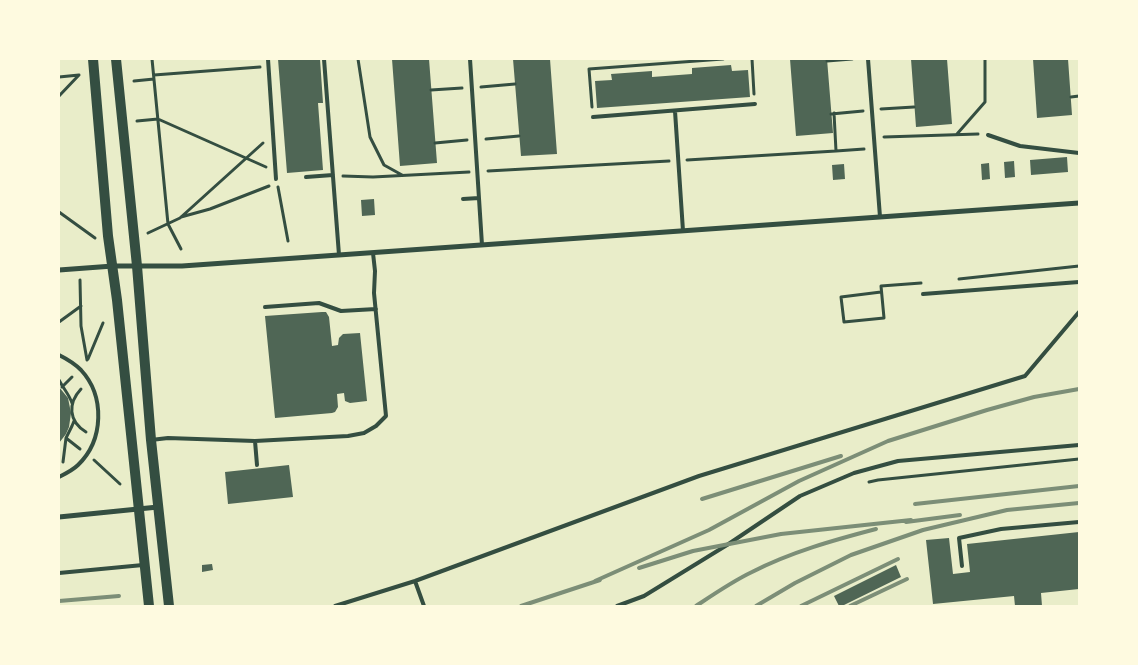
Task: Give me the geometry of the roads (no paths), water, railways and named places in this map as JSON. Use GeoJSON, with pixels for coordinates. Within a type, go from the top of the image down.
{"type":"FeatureCollection","features":[{"type":"Feature","properties":{"kind":"main road"},"geometry":{"type":"LineString","coordinates":[[93,59],[108,236],[118,300],[149,606]]}},
{"type":"Feature","properties":{"kind":"main road"},"geometry":{"type":"LineString","coordinates":[[116,59],[151,440],[169,606]]}},
{"type":"Feature","properties":{"kind":"street"},"geometry":{"type":"LineString","coordinates":[[59,270],[113,266],[182,266],[1079,203]]}},
{"type":"Feature","properties":{"kind":"street"},"geometry":{"type":"LineString","coordinates":[[59,517],[158,507]]}},
{"type":"Feature","properties":{"kind":"lane"},"geometry":{"type":"LineString","coordinates":[[268,59],[276,179]]}},
{"type":"Feature","properties":{"kind":"lane"},"geometry":{"type":"LineString","coordinates":[[324,59],[339,255]]}},
{"type":"Feature","properties":{"kind":"lane"},"geometry":{"type":"LineString","coordinates":[[470,59],[482,246]]}},
{"type":"Feature","properties":{"kind":"lane"},"geometry":{"type":"LineString","coordinates":[[868,59],[880,217]]}},
{"type":"Feature","properties":{"kind":"lane"},"geometry":{"type":"LineString","coordinates":[[593,117],[755,104]]}},
{"type":"Feature","properties":{"kind":"lane"},"geometry":{"type":"LineString","coordinates":[[674,111],[683,231]]}},
{"type":"Feature","properties":{"kind":"lane"},"geometry":{"type":"LineString","coordinates":[[988,135],[1020,146],[1079,153]]}},
{"type":"Feature","properties":{"kind":"lane"},"geometry":{"type":"LineString","coordinates":[[306,177],[333,175]]}},
{"type":"Feature","properties":{"kind":"lane"},"geometry":{"type":"LineString","coordinates":[[463,199],[479,198]]}},
{"type":"Feature","properties":{"kind":"lane"},"geometry":{"type":"LineString","coordinates":[[151,440],[168,438],[255,441],[348,436],[364,433],[376,426],[386,416],[374,293],[375,271],[373,253]]}},
{"type":"Feature","properties":{"kind":"lane"},"geometry":{"type":"LineString","coordinates":[[923,294],[1079,282]]}},
{"type":"Feature","properties":{"kind":"lane"},"geometry":{"type":"LineString","coordinates":[[265,307],[319,303],[341,311],[376,309]]}},
{"type":"Feature","properties":{"kind":"lane"},"geometry":{"type":"LineString","coordinates":[[335,606],[415,580],[699,476],[1025,376],[1079,312]]}},
{"type":"Feature","properties":{"kind":"lane"},"geometry":{"type":"LineString","coordinates":[[59,355],[70,360],[90,383],[97,401],[98,422],[96,435],[87,454],[78,465],[60,477]]}},
{"type":"Feature","properties":{"kind":"lane"},"geometry":{"type":"LineString","coordinates":[[255,441],[257,465]]}},
{"type":"Feature","properties":{"kind":"lane"},"geometry":{"type":"LineString","coordinates":[[617,606],[644,596],[727,545],[800,496],[854,473],[898,461],[1079,444]]}},
{"type":"Feature","properties":{"kind":"lane"},"geometry":{"type":"LineString","coordinates":[[962,566],[959,538],[1001,529],[1079,522]]}},
{"type":"Feature","properties":{"kind":"lane"},"geometry":{"type":"LineString","coordinates":[[59,573],[145,565]]}},
{"type":"Feature","properties":{"kind":"lane"},"geometry":{"type":"LineString","coordinates":[[415,580],[424,606]]}},
{"type":"Feature","properties":{"kind":"railway"},"geometry":{"type":"LineString","coordinates":[[595,581],[709,530],[799,481],[888,441],[1034,397],[1079,389]]}},
{"type":"Feature","properties":{"kind":"railway"},"geometry":{"type":"LineString","coordinates":[[702,499],[841,456]]}},
{"type":"Feature","properties":{"kind":"railway"},"geometry":{"type":"LineString","coordinates":[[915,504],[1079,486]]}},
{"type":"Feature","properties":{"kind":"railway"},"geometry":{"type":"LineString","coordinates":[[756,606],[795,583],[851,555],[923,530],[1007,510],[1079,503]]}},
{"type":"Feature","properties":{"kind":"railway"},"geometry":{"type":"LineString","coordinates":[[906,522],[960,515]]}},
{"type":"Feature","properties":{"kind":"railway"},"geometry":{"type":"LineString","coordinates":[[639,568],[693,551],[781,534],[911,520]]}},
{"type":"Feature","properties":{"kind":"railway"},"geometry":{"type":"LineString","coordinates":[[696,606],[738,579],[782,558],[876,529]]}},
{"type":"Feature","properties":{"kind":"railway"},"geometry":{"type":"LineString","coordinates":[[801,606],[898,559]]}},
{"type":"Feature","properties":{"kind":"railway"},"geometry":{"type":"LineString","coordinates":[[850,606],[907,579]]}},
{"type":"Feature","properties":{"kind":"railway"},"geometry":{"type":"LineString","coordinates":[[521,606],[600,580]]}},
{"type":"Feature","properties":{"kind":"railway"},"geometry":{"type":"LineString","coordinates":[[59,601],[119,596]]}}]}
